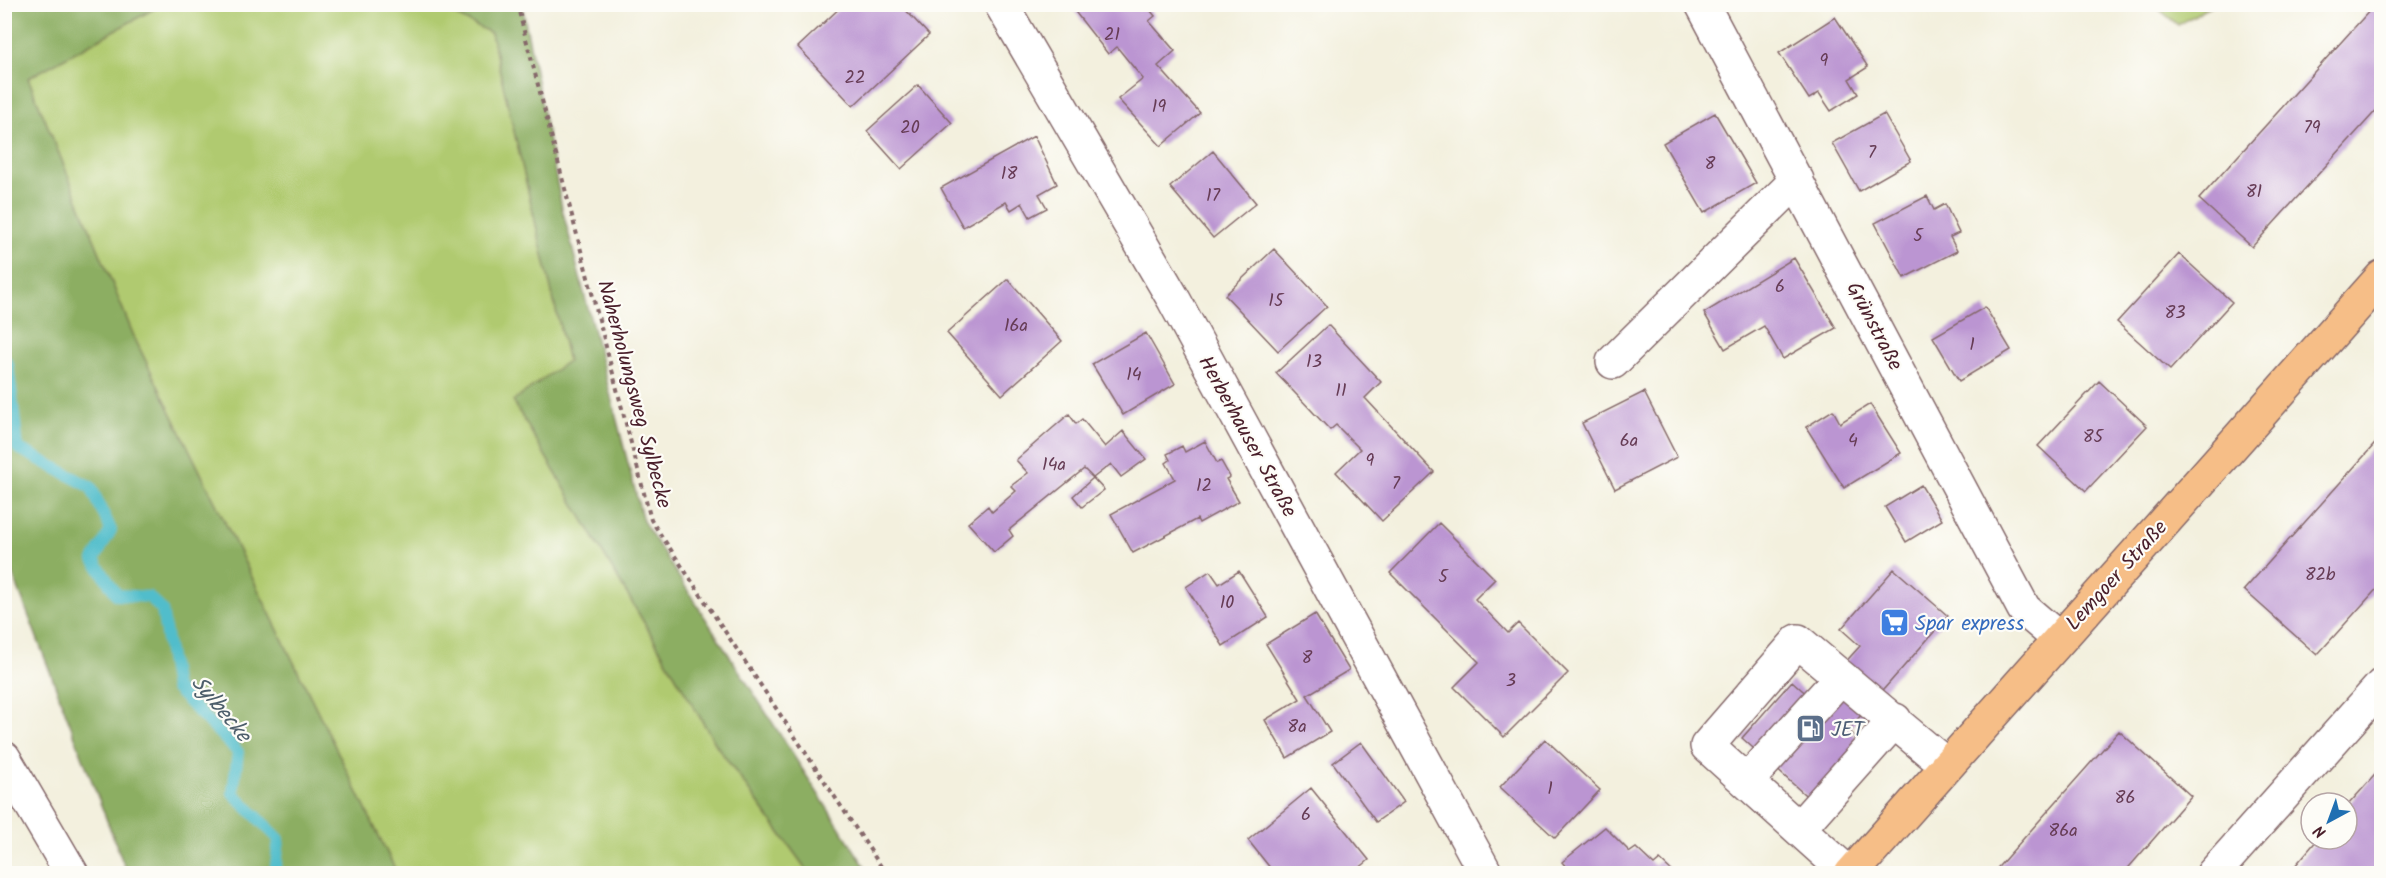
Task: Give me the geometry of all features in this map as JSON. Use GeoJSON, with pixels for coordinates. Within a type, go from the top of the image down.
{"type":"FeatureCollection","features":[{"type":"Feature","properties":{"kind":"main road","name":"Lemgoer Straße"},"geometry":{"type":"LineString","coordinates":[[1850,873],[2382,277]]}},
{"type":"Feature","properties":{"kind":"street","name":"Herberhauser Straße"},"geometry":{"type":"LineString","coordinates":[[1001,4],[1174,300],[1486,873]]}},
{"type":"Feature","properties":{"kind":"street","name":"Grünstraße"},"geometry":{"type":"LineString","coordinates":[[1702,4],[2024,609],[2058,639]]}},
{"type":"Feature","properties":{"kind":"street"},"geometry":{"type":"LineString","coordinates":[[1613,362],[1797,180]]}},
{"type":"Feature","properties":{"kind":"street"},"geometry":{"type":"LineString","coordinates":[[1850,873],[1707,746],[1798,641],[1946,765]]}},
{"type":"Feature","properties":{"kind":"street"},"geometry":{"type":"LineString","coordinates":[[1747,781],[1841,677]]}},
{"type":"Feature","properties":{"kind":"street"},"geometry":{"type":"LineString","coordinates":[[2213,873],[2382,685]]}},
{"type":"Feature","properties":{"kind":"street"},"geometry":{"type":"LineString","coordinates":[[1800,827],[1894,720]]}},
{"type":"Feature","properties":{"kind":"street"},"geometry":{"type":"LineString","coordinates":[[4,758],[72,873]]}},
{"type":"Feature","properties":{"kind":"path","name":"Naherholungsweg Sylbecke"},"geometry":{"type":"LineString","coordinates":[[517,4],[651,520],[886,873]]}},
{"type":"Feature","properties":{"kind":"green space"},"geometry":{"type":"Polygon","coordinates":[[[5,4],[161,5],[28,78],[135,339],[397,873],[127,873],[5,554],[5,4]]]}},
{"type":"Feature","properties":{"kind":"green space"},"geometry":{"type":"Polygon","coordinates":[[[2212,4],[2178,25],[2154,5],[2212,4]]]}},
{"type":"Feature","properties":{"kind":"green space"},"geometry":{"type":"Polygon","coordinates":[[[161,5],[435,5],[491,33],[568,361],[513,401],[717,746],[809,873],[397,873],[135,339],[28,78],[161,5]]]}},
{"type":"Feature","properties":{"kind":"green space"},"geometry":{"type":"Polygon","coordinates":[[[435,5],[522,5],[562,208],[643,521],[869,873],[809,873],[717,746],[513,401],[568,361],[491,33],[435,5]]]}},
{"type":"Feature","properties":{"kind":"building"},"geometry":{"type":"Polygon","coordinates":[[[844,4],[900,4],[929,35],[853,106],[798,47],[844,4]]]}},
{"type":"Feature","properties":{"kind":"building"},"geometry":{"type":"Polygon","coordinates":[[[1069,4],[1145,4],[1155,16],[1149,21],[1175,51],[1158,66],[1200,113],[1161,146],[1118,99],[1143,79],[1117,47],[1108,54],[1069,4]]]}},
{"type":"Feature","properties":{"kind":"building"},"geometry":{"type":"Polygon","coordinates":[[[2372,8],[2382,17],[2382,104],[2252,247],[2199,199],[2372,8]]]}},
{"type":"Feature","properties":{"kind":"building"},"geometry":{"type":"Polygon","coordinates":[[[1835,17],[1868,67],[1849,79],[1858,94],[1831,111],[1819,93],[1809,99],[1779,53],[1835,17]]]}},
{"type":"Feature","properties":{"kind":"building"},"geometry":{"type":"Polygon","coordinates":[[[918,85],[952,123],[901,169],[867,131],[918,85]]]}},
{"type":"Feature","properties":{"kind":"building"},"geometry":{"type":"Polygon","coordinates":[[[1715,113],[1756,183],[1704,213],[1663,143],[1715,113]]]}},
{"type":"Feature","properties":{"kind":"building"},"geometry":{"type":"Polygon","coordinates":[[[1884,114],[1911,161],[1859,191],[1832,143],[1884,114]]]}},
{"type":"Feature","properties":{"kind":"building"},"geometry":{"type":"Polygon","coordinates":[[[1034,136],[1057,184],[1039,194],[1047,208],[1030,217],[1022,203],[1011,210],[1006,202],[963,227],[941,188],[1034,136]]]}},
{"type":"Feature","properties":{"kind":"building"},"geometry":{"type":"Polygon","coordinates":[[[1213,151],[1256,203],[1213,238],[1170,187],[1213,151]]]}},
{"type":"Feature","properties":{"kind":"building"},"geometry":{"type":"Polygon","coordinates":[[[1927,196],[1934,210],[1945,204],[1959,233],[1950,237],[1957,251],[1904,278],[1875,223],[1927,196]]]}},
{"type":"Feature","properties":{"kind":"building"},"geometry":{"type":"Polygon","coordinates":[[[1274,249],[1327,306],[1278,351],[1225,295],[1274,249]]]}},
{"type":"Feature","properties":{"kind":"building"},"geometry":{"type":"Polygon","coordinates":[[[2179,254],[2232,302],[2170,370],[2117,322],[2179,254]]]}},
{"type":"Feature","properties":{"kind":"building"},"geometry":{"type":"Polygon","coordinates":[[[1794,258],[1836,328],[1783,359],[1764,326],[1725,349],[1704,313],[1794,258]]]}},
{"type":"Feature","properties":{"kind":"building"},"geometry":{"type":"Polygon","coordinates":[[[1008,279],[1062,341],[1002,395],[947,333],[1008,279]]]}},
{"type":"Feature","properties":{"kind":"building"},"geometry":{"type":"Polygon","coordinates":[[[1985,307],[2011,350],[1959,381],[1933,337],[1985,307]]]}},
{"type":"Feature","properties":{"kind":"building"},"geometry":{"type":"Polygon","coordinates":[[[1328,325],[1381,382],[1365,398],[1434,472],[1382,521],[1336,472],[1360,449],[1336,425],[1330,430],[1276,373],[1328,325]]]}},
{"type":"Feature","properties":{"kind":"building"},"geometry":{"type":"Polygon","coordinates":[[[1146,333],[1175,384],[1123,415],[1092,364],[1146,333]]]}},
{"type":"Feature","properties":{"kind":"building"},"geometry":{"type":"Polygon","coordinates":[[[2099,381],[2147,426],[2086,491],[2038,446],[2099,381]]]}},
{"type":"Feature","properties":{"kind":"building"},"geometry":{"type":"Polygon","coordinates":[[[1644,392],[1677,457],[1615,489],[1582,423],[1644,392]]]}},
{"type":"Feature","properties":{"kind":"building"},"geometry":{"type":"Polygon","coordinates":[[[1870,404],[1901,453],[1844,488],[1806,427],[1833,410],[1840,423],[1870,404]]]}},
{"type":"Feature","properties":{"kind":"building"},"geometry":{"type":"Polygon","coordinates":[[[1069,414],[1076,424],[1082,419],[1105,447],[1123,431],[1146,459],[1121,477],[1111,464],[1093,478],[1084,469],[1009,530],[1013,536],[994,552],[968,523],[988,506],[992,512],[1016,491],[1011,486],[1028,473],[1016,460],[1069,414]]]}},
{"type":"Feature","properties":{"kind":"building"},"geometry":{"type":"Polygon","coordinates":[[[2382,436],[2382,583],[2317,655],[2244,590],[2382,436]]]}},
{"type":"Feature","properties":{"kind":"building"},"geometry":{"type":"Polygon","coordinates":[[[1205,441],[1217,463],[1221,461],[1230,477],[1226,479],[1239,501],[1199,523],[1197,519],[1133,553],[1111,514],[1175,479],[1166,463],[1170,460],[1167,454],[1182,446],[1185,452],[1205,441]]]}},
{"type":"Feature","properties":{"kind":"building"},"geometry":{"type":"Polygon","coordinates":[[[1093,478],[1104,490],[1082,507],[1073,496],[1093,478]]]}},
{"type":"Feature","properties":{"kind":"building"},"geometry":{"type":"Polygon","coordinates":[[[1921,485],[1942,520],[1906,542],[1885,507],[1921,485]]]}},
{"type":"Feature","properties":{"kind":"building"},"geometry":{"type":"Polygon","coordinates":[[[1439,523],[1495,579],[1475,599],[1508,633],[1518,623],[1568,673],[1504,737],[1454,687],[1479,662],[1390,573],[1439,523]]]}},
{"type":"Feature","properties":{"kind":"building"},"geometry":{"type":"Polygon","coordinates":[[[1894,569],[1948,616],[1848,730],[1864,744],[1813,802],[1742,738],[1792,681],[1812,699],[1860,646],[1841,629],[1894,569]]]}},
{"type":"Feature","properties":{"kind":"building"},"geometry":{"type":"Polygon","coordinates":[[[1210,571],[1219,584],[1239,571],[1268,617],[1223,646],[1186,587],[1210,571]]]}},
{"type":"Feature","properties":{"kind":"building"},"geometry":{"type":"Polygon","coordinates":[[[1315,614],[1349,670],[1307,695],[1330,732],[1287,758],[1265,720],[1300,699],[1266,644],[1315,614]]]}},
{"type":"Feature","properties":{"kind":"building"},"geometry":{"type":"Polygon","coordinates":[[[2119,731],[2191,796],[2123,874],[1992,874],[2119,731]]]}},
{"type":"Feature","properties":{"kind":"building"},"geometry":{"type":"Polygon","coordinates":[[[1545,739],[1600,790],[1555,838],[1500,787],[1545,739]]]}},
{"type":"Feature","properties":{"kind":"building"},"geometry":{"type":"Polygon","coordinates":[[[1361,742],[1404,802],[1376,822],[1333,763],[1361,742]]]}},
{"type":"Feature","properties":{"kind":"building"},"geometry":{"type":"Polygon","coordinates":[[[2382,767],[2382,874],[2288,874],[2308,851],[2359,851],[2359,793],[2382,767]]]}},
{"type":"Feature","properties":{"kind":"building"},"geometry":{"type":"Polygon","coordinates":[[[1311,788],[1369,860],[1352,874],[1275,874],[1248,840],[1311,788]]]}},
{"type":"Feature","properties":{"kind":"building"},"geometry":{"type":"Polygon","coordinates":[[[1605,827],[1630,852],[1636,848],[1654,865],[1660,860],[1675,874],[1572,874],[1562,862],[1605,827]]]}},
{"type":"Feature","properties":{"kind":"waterway","name":"Sylbecke"},"geometry":{"type":"LineString","coordinates":[[4,359],[8,365],[18,448],[91,487],[111,530],[94,560],[117,595],[149,597],[162,610],[175,688],[238,752],[233,793],[279,839],[275,874]]}},
{"type":"Feature","properties":{"kind":"place","name":"Spar express"},"geometry":{"type":"Point","coordinates":[1894,623]}},
{"type":"Feature","properties":{"kind":"place","name":"JET"},"geometry":{"type":"Point","coordinates":[1810,729]}}]}
